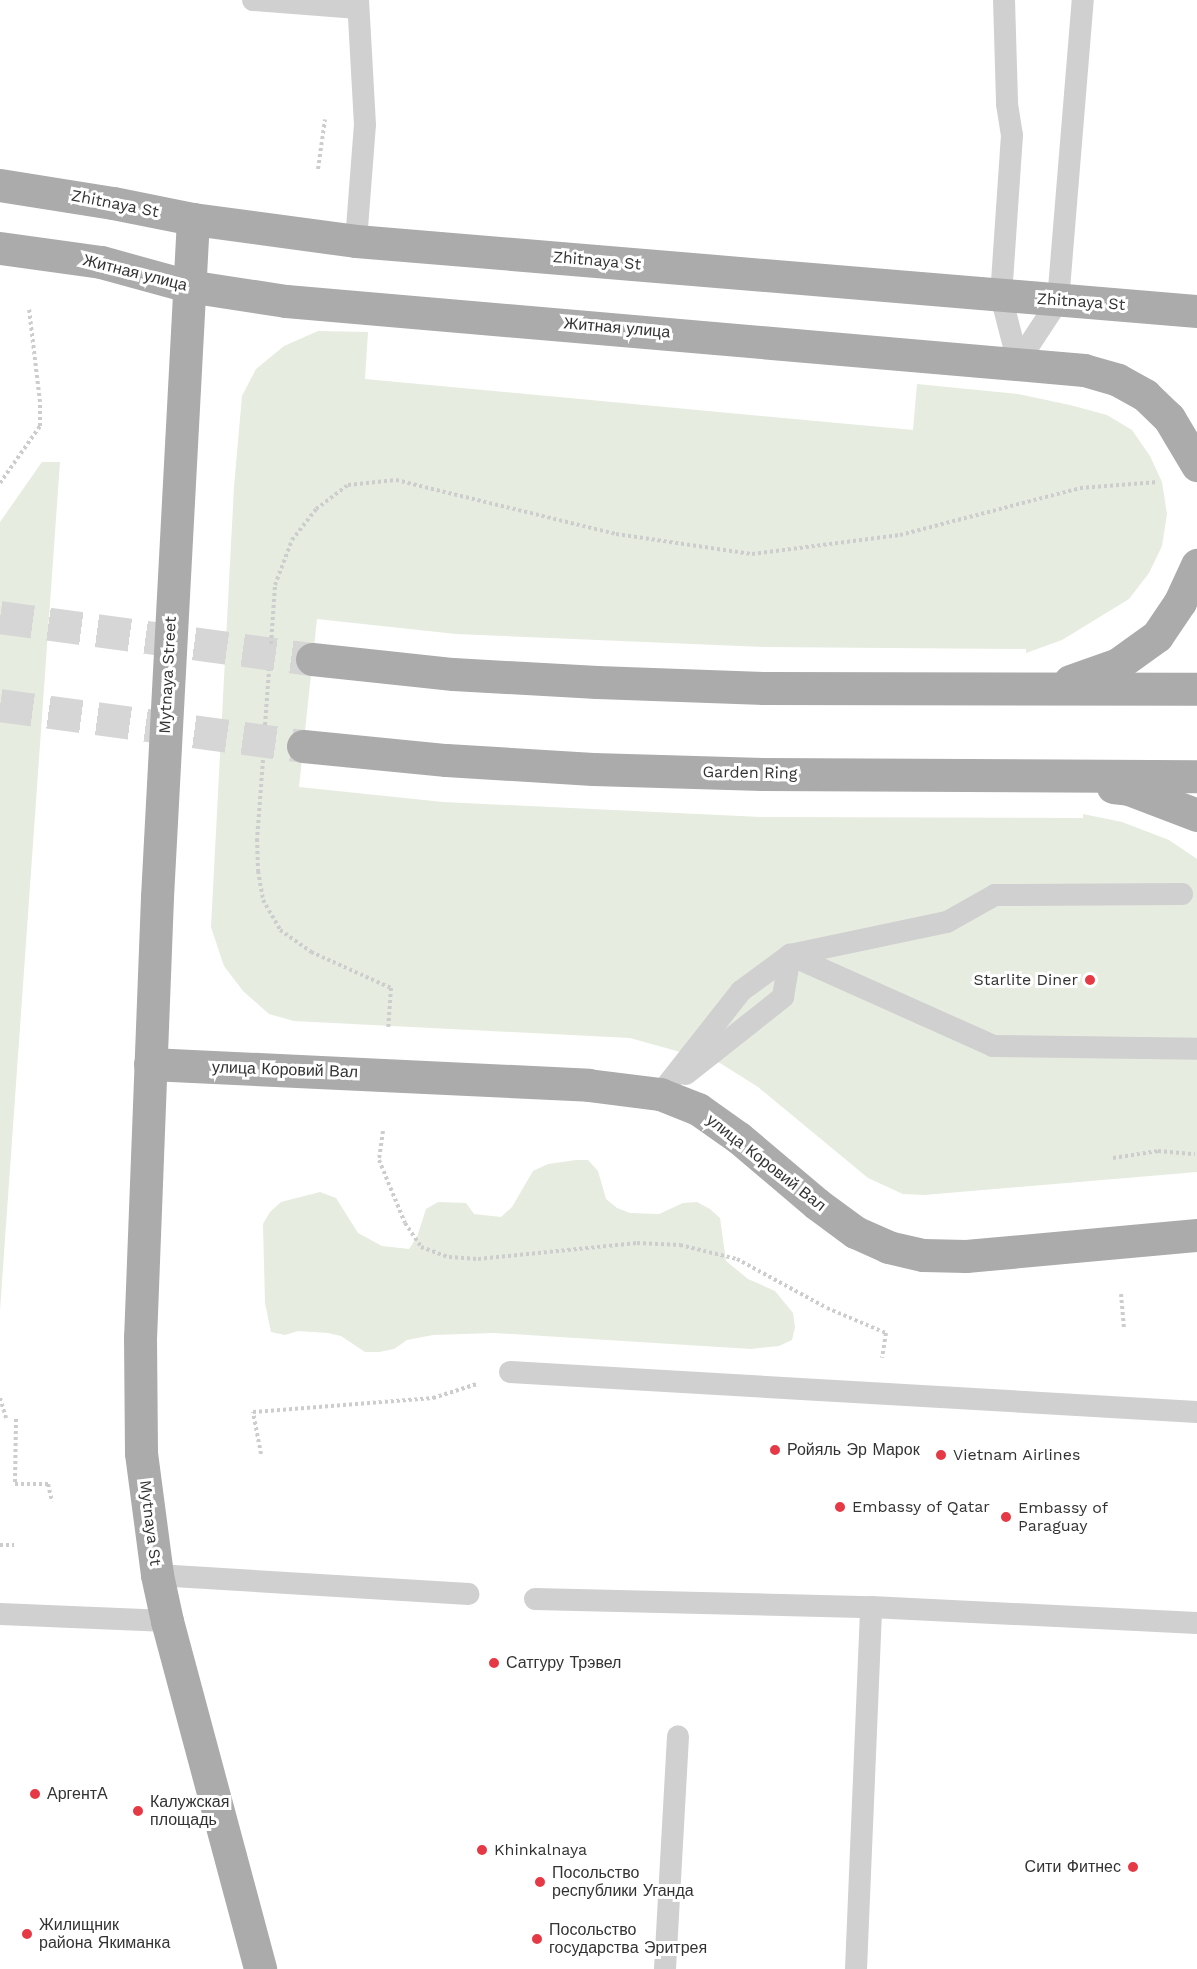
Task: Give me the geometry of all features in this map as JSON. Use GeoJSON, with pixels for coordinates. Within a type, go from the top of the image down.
{"type":"FeatureCollection","features":[{"type":"Feature","properties":{"kind":"main road","name":"Zhitnaya St"},"geometry":{"type":"LineString","coordinates":[[0,186],[58,193],[193,219],[356,241],[1197,311]]}},
{"type":"Feature","properties":{"kind":"main road","name":"Mytnaya Street"},"geometry":{"type":"LineString","coordinates":[[150,1064],[193,219]]}},
{"type":"Feature","properties":{"kind":"main road","name":"Житная улица"},"geometry":{"type":"LineString","coordinates":[[0,248],[101,262],[188,286],[286,301],[1018,362],[1084,370],[1118,380],[1145,395],[1169,418],[1197,465]]}},
{"type":"Feature","properties":{"kind":"main road"},"geometry":{"type":"LineString","coordinates":[[1118,664],[1157,636],[1180,602],[1197,565]]}},
{"type":"Feature","properties":{"kind":"main road"},"geometry":{"type":"LineString","coordinates":[[1029,689],[1079,679],[1118,664],[1174,635],[1197,618]]}},
{"type":"Feature","properties":{"kind":"main road"},"geometry":{"type":"LineString","coordinates":[[312,659],[453,674],[764,688],[1197,689]]}},
{"type":"Feature","properties":{"kind":"main road","name":"Garden Ring"},"geometry":{"type":"LineString","coordinates":[[303,746],[446,760],[593,769],[762,774],[1197,776]]}},
{"type":"Feature","properties":{"kind":"main road"},"geometry":{"type":"LineString","coordinates":[[1034,776],[1129,789],[1197,815]]}},
{"type":"Feature","properties":{"kind":"main road","name":"улица Коровий Вал"},"geometry":{"type":"LineString","coordinates":[[150,1064],[588,1085],[660,1094],[698,1109],[739,1138],[817,1204],[855,1232],[888,1247],[923,1255],[966,1256],[1197,1235]]}},
{"type":"Feature","properties":{"kind":"main road","name":"Mytnaya St"},"geometry":{"type":"LineString","coordinates":[[150,1064],[140,1397],[141,1453],[157,1575],[167,1621],[261,1969]]}},
{"type":"Feature","properties":{"kind":"lane"},"geometry":{"type":"LineString","coordinates":[[253,0],[358,4],[366,126],[356,241]]}},
{"type":"Feature","properties":{"kind":"lane"},"geometry":{"type":"LineString","coordinates":[[1004,0],[1007,104],[1011,135],[1000,296],[1018,362]]}},
{"type":"Feature","properties":{"kind":"lane"},"geometry":{"type":"LineString","coordinates":[[1018,362],[1058,301],[1083,0]]}},
{"type":"Feature","properties":{"kind":"lane"},"geometry":{"type":"LineString","coordinates":[[660,1094],[741,991],[790,955],[947,922],[995,895],[1182,894]]}},
{"type":"Feature","properties":{"kind":"lane"},"geometry":{"type":"LineString","coordinates":[[790,955],[993,1046],[1197,1049]]}},
{"type":"Feature","properties":{"kind":"lane"},"geometry":{"type":"LineString","coordinates":[[660,1094],[783,997],[790,955]]}},
{"type":"Feature","properties":{"kind":"lane"},"geometry":{"type":"LineString","coordinates":[[510,1372],[1197,1412]]}},
{"type":"Feature","properties":{"kind":"lane"},"geometry":{"type":"LineString","coordinates":[[157,1575],[468,1594]]}},
{"type":"Feature","properties":{"kind":"lane"},"geometry":{"type":"LineString","coordinates":[[535,1599],[871,1607],[1197,1623]]}},
{"type":"Feature","properties":{"kind":"lane"},"geometry":{"type":"LineString","coordinates":[[856,1969],[871,1607]]}},
{"type":"Feature","properties":{"kind":"lane"},"geometry":{"type":"LineString","coordinates":[[0,1614],[167,1621]]}},
{"type":"Feature","properties":{"kind":"lane"},"geometry":{"type":"LineString","coordinates":[[665,1969],[678,1736]]}},
{"type":"Feature","properties":{"kind":"path"},"geometry":{"type":"LineString","coordinates":[[318,169],[325,113]]}},
{"type":"Feature","properties":{"kind":"path"},"geometry":{"type":"LineString","coordinates":[[0,483],[40,426],[40,402],[29,308]]}},
{"type":"Feature","properties":{"kind":"path"},"geometry":{"type":"LineString","coordinates":[[270,654],[276,585],[292,540],[316,509],[348,485],[396,480],[616,534],[752,554],[900,535],[1080,488],[1162,482]]}},
{"type":"Feature","properties":{"kind":"path"},"geometry":{"type":"LineString","coordinates":[[265,735],[270,666]]}},
{"type":"Feature","properties":{"kind":"path"},"geometry":{"type":"LineString","coordinates":[[263,758],[257,839],[258,871],[263,900],[280,930],[311,952],[391,988],[388,1027]]}},
{"type":"Feature","properties":{"kind":"path"},"geometry":{"type":"LineString","coordinates":[[383,1131],[379,1160],[405,1223],[422,1247],[449,1257],[478,1259],[637,1243],[680,1245],[737,1258],[827,1308],[886,1333]]}},
{"type":"Feature","properties":{"kind":"path"},"geometry":{"type":"LineString","coordinates":[[1113,1158],[1158,1151],[1196,1154]]}},
{"type":"Feature","properties":{"kind":"path"},"geometry":{"type":"LineString","coordinates":[[1121,1294],[1124,1328]]}},
{"type":"Feature","properties":{"kind":"path"},"geometry":{"type":"LineString","coordinates":[[261,1454],[253,1412],[432,1398],[510,1372]]}},
{"type":"Feature","properties":{"kind":"path"},"geometry":{"type":"LineString","coordinates":[[0,1398],[6,1419]]}},
{"type":"Feature","properties":{"kind":"path"},"geometry":{"type":"LineString","coordinates":[[16,1419],[15,1484],[48,1484],[52,1502]]}},
{"type":"Feature","properties":{"kind":"path"},"geometry":{"type":"LineString","coordinates":[[0,1545],[14,1545]]}},
{"type":"Feature","properties":{"kind":"shaded area"},"geometry":{"type":"Polygon","coordinates":[[[318,331],[368,332],[365,379],[913,430],[917,384],[1018,394],[1070,405],[1107,415],[1132,430],[1150,456],[1162,482],[1167,514],[1162,546],[1149,573],[1129,599],[1062,640],[1026,653],[1026,649],[764,647],[456,634],[317,619],[299,787],[443,802],[761,817],[1083,818],[1083,814],[1122,822],[1169,840],[1197,859],[1197,1172],[924,1195],[903,1194],[868,1178],[758,1087],[720,1063],[630,1038],[294,1021],[269,1014],[243,991],[224,966],[211,927],[234,487],[242,396],[256,369],[284,346],[318,331]]]}},
{"type":"Feature","properties":{"kind":"shaded area"},"geometry":{"type":"Polygon","coordinates":[[[42,462],[60,462],[0,1310],[0,522],[42,462]]]}},
{"type":"Feature","properties":{"kind":"shaded area"},"geometry":{"type":"Polygon","coordinates":[[[588,1160],[598,1171],[606,1199],[617,1208],[630,1213],[659,1214],[683,1203],[697,1202],[710,1209],[720,1218],[726,1261],[748,1279],[775,1291],[793,1313],[795,1327],[792,1340],[779,1346],[751,1349],[494,1333],[433,1335],[407,1340],[394,1349],[365,1352],[341,1336],[328,1333],[298,1331],[285,1335],[271,1332],[265,1303],[263,1224],[270,1212],[281,1202],[320,1192],[336,1198],[358,1233],[382,1246],[409,1249],[417,1237],[426,1209],[438,1202],[466,1203],[474,1214],[501,1217],[512,1207],[533,1171],[548,1164],[588,1160]]]}},
{"type":"Feature","properties":{"kind":"tunnel"},"geometry":{"type":"LineString","coordinates":[[0,617],[312,659]]}},
{"type":"Feature","properties":{"kind":"tunnel"},"geometry":{"type":"LineString","coordinates":[[0,705],[303,746]]}},
{"type":"Feature","properties":{"kind":"place","name":"Starlite Diner"},"geometry":{"type":"Point","coordinates":[1090,980]}},
{"type":"Feature","properties":{"kind":"place","name":"Ройяль Эр Марок"},"geometry":{"type":"Point","coordinates":[775,1450]}},
{"type":"Feature","properties":{"kind":"place","name":"Vietnam Airlines"},"geometry":{"type":"Point","coordinates":[941,1455]}},
{"type":"Feature","properties":{"kind":"place","name":"Embassy of Qatar"},"geometry":{"type":"Point","coordinates":[840,1507]}},
{"type":"Feature","properties":{"kind":"place","name":"Embassy of Paraguay"},"geometry":{"type":"Point","coordinates":[1006,1517]}},
{"type":"Feature","properties":{"kind":"place","name":"Сатгуру Трэвел"},"geometry":{"type":"Point","coordinates":[494,1663]}},
{"type":"Feature","properties":{"kind":"place","name":"АргентА"},"geometry":{"type":"Point","coordinates":[35,1794]}},
{"type":"Feature","properties":{"kind":"place","name":"Калужская площадь"},"geometry":{"type":"Point","coordinates":[138,1811]}},
{"type":"Feature","properties":{"kind":"place","name":"Khinkalnaya"},"geometry":{"type":"Point","coordinates":[482,1850]}},
{"type":"Feature","properties":{"kind":"place","name":"Сити Фитнес"},"geometry":{"type":"Point","coordinates":[1133,1867]}},
{"type":"Feature","properties":{"kind":"place","name":"Посольство республики Уганда"},"geometry":{"type":"Point","coordinates":[540,1882]}},
{"type":"Feature","properties":{"kind":"place","name":"Жилищник района Якиманка"},"geometry":{"type":"Point","coordinates":[27,1934]}},
{"type":"Feature","properties":{"kind":"place","name":"Посольство государства Эритрея"},"geometry":{"type":"Point","coordinates":[537,1939]}}]}
